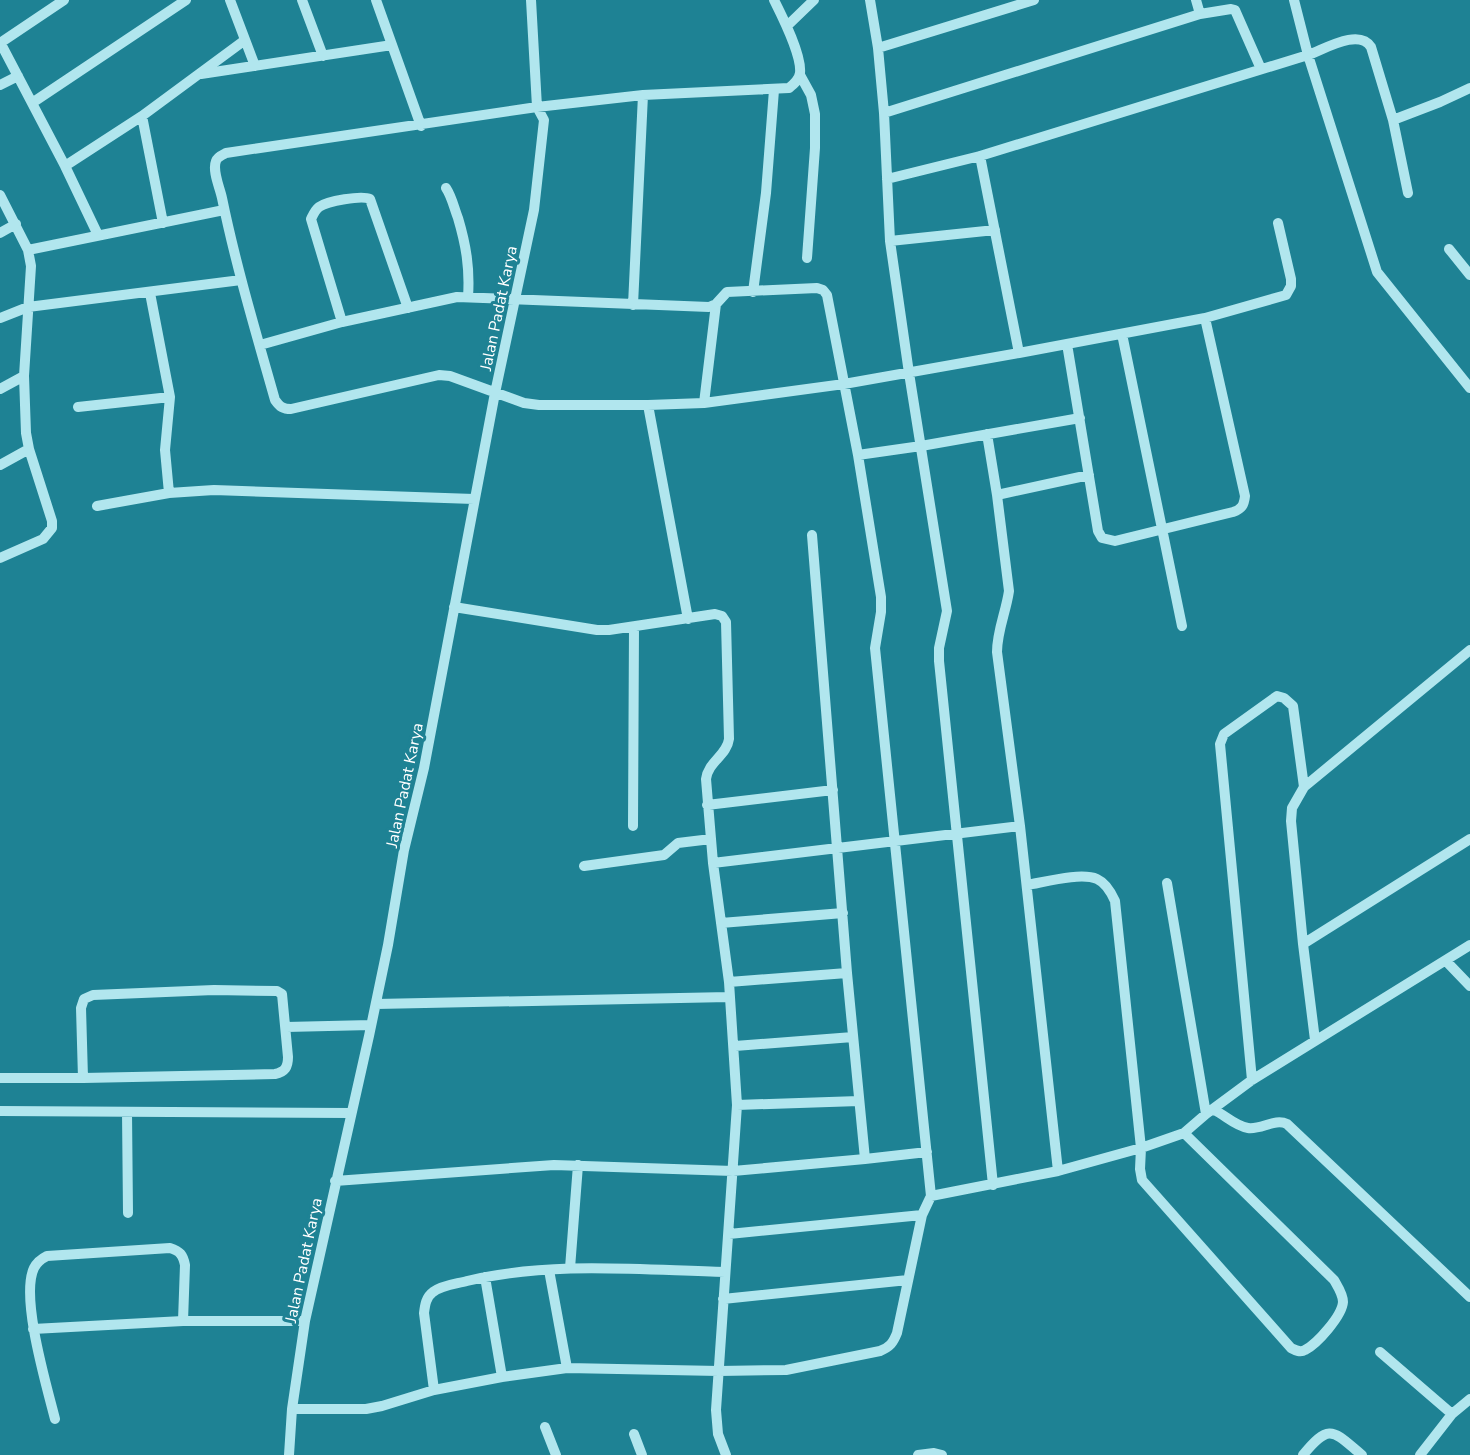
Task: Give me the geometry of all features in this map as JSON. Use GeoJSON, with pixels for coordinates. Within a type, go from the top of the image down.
{"type":"FeatureCollection","features":[{"type":"Feature","properties":{"kind":"street"},"geometry":{"type":"LineString","coordinates":[[64,0],[0,43],[66,166],[99,235]]}},
{"type":"Feature","properties":{"kind":"street"},"geometry":{"type":"LineString","coordinates":[[32,103],[186,0]]}},
{"type":"Feature","properties":{"kind":"street"},"geometry":{"type":"LineString","coordinates":[[230,0],[255,66]]}},
{"type":"Feature","properties":{"kind":"street"},"geometry":{"type":"LineString","coordinates":[[303,0],[323,56]]}},
{"type":"Feature","properties":{"kind":"street"},"geometry":{"type":"LineString","coordinates":[[376,0],[421,126]]}},
{"type":"Feature","properties":{"kind":"street"},"geometry":{"type":"LineString","coordinates":[[531,0],[537,107]]}},
{"type":"Feature","properties":{"kind":"street"},"geometry":{"type":"LineString","coordinates":[[774,0],[787,26],[800,66],[800,75],[796,83],[789,88],[643,95],[537,107],[421,126],[226,153],[220,156],[216,161],[215,169],[224,210],[241,280],[275,400],[279,406],[285,409],[439,375],[450,376],[524,403],[538,405],[704,403],[844,384],[1019,353],[1205,318],[1287,294],[1291,286],[1291,279],[1278,223]]}},
{"type":"Feature","properties":{"kind":"street"},"geometry":{"type":"LineString","coordinates":[[787,26],[814,0]]}},
{"type":"Feature","properties":{"kind":"street"},"geometry":{"type":"LineString","coordinates":[[870,0],[878,48],[884,113],[890,241],[947,611],[939,648],[939,661],[993,1185]]}},
{"type":"Feature","properties":{"kind":"street"},"geometry":{"type":"LineString","coordinates":[[878,48],[1034,0]]}},
{"type":"Feature","properties":{"kind":"street"},"geometry":{"type":"LineString","coordinates":[[1196,0],[1200,14]]}},
{"type":"Feature","properties":{"kind":"street"},"geometry":{"type":"LineString","coordinates":[[1294,0],[1308,54],[1377,272],[1470,388]]}},
{"type":"Feature","properties":{"kind":"street"},"geometry":{"type":"LineString","coordinates":[[884,113],[1200,14],[1231,9],[1235,10],[1260,69]]}},
{"type":"Feature","properties":{"kind":"street"},"geometry":{"type":"LineString","coordinates":[[887,179],[980,156],[1351,39],[1361,39],[1368,42],[1393,120],[1408,193]]}},
{"type":"Feature","properties":{"kind":"street"},"geometry":{"type":"LineString","coordinates":[[66,166],[142,116],[245,40]]}},
{"type":"Feature","properties":{"kind":"street"},"geometry":{"type":"LineString","coordinates":[[198,75],[392,45]]}},
{"type":"Feature","properties":{"kind":"street"},"geometry":{"type":"LineString","coordinates":[[800,75],[811,95],[815,114],[815,148],[807,258]]}},
{"type":"Feature","properties":{"kind":"street"},"geometry":{"type":"LineString","coordinates":[[0,85],[18,76]]}},
{"type":"Feature","properties":{"kind":"street"},"geometry":{"type":"LineString","coordinates":[[1393,120],[1470,88]]}},
{"type":"Feature","properties":{"kind":"street"},"geometry":{"type":"LineString","coordinates":[[753,292],[766,193],[774,90]]}},
{"type":"Feature","properties":{"kind":"street"},"geometry":{"type":"LineString","coordinates":[[633,305],[643,95]]}},
{"type":"Feature","properties":{"kind":"street","name":"Jalan Padat Karya"},"geometry":{"type":"LineString","coordinates":[[289,1455],[292,1409],[305,1321],[376,1004],[404,850],[424,768],[474,499],[534,210],[544,120],[537,107]]}},
{"type":"Feature","properties":{"kind":"street"},"geometry":{"type":"LineString","coordinates":[[142,116],[163,223]]}},
{"type":"Feature","properties":{"kind":"street"},"geometry":{"type":"LineString","coordinates":[[980,156],[1019,353]]}},
{"type":"Feature","properties":{"kind":"street"},"geometry":{"type":"LineString","coordinates":[[446,188],[466,242],[469,262],[468,297]]}},
{"type":"Feature","properties":{"kind":"street"},"geometry":{"type":"LineString","coordinates":[[0,195],[28,250],[31,276],[24,376],[29,449],[52,521],[52,528],[43,539],[0,558]]}},
{"type":"Feature","properties":{"kind":"street"},"geometry":{"type":"LineString","coordinates":[[342,322],[311,219],[317,209],[327,204],[361,197],[370,199],[408,308]]}},
{"type":"Feature","properties":{"kind":"street"},"geometry":{"type":"LineString","coordinates":[[28,250],[224,210]]}},
{"type":"Feature","properties":{"kind":"street"},"geometry":{"type":"LineString","coordinates":[[0,233],[16,224]]}},
{"type":"Feature","properties":{"kind":"street"},"geometry":{"type":"LineString","coordinates":[[890,241],[995,231]]}},
{"type":"Feature","properties":{"kind":"street"},"geometry":{"type":"LineString","coordinates":[[1449,249],[1470,275]]}},
{"type":"Feature","properties":{"kind":"street"},"geometry":{"type":"LineString","coordinates":[[0,318],[28,307],[241,280]]}},
{"type":"Feature","properties":{"kind":"street"},"geometry":{"type":"LineString","coordinates":[[260,345],[342,322],[457,297],[708,307],[716,304],[727,292],[817,288],[823,290],[827,296],[858,455],[880,597],[881,612],[875,648],[931,1196],[922,1215],[897,1333],[888,1348],[786,1370],[567,1368],[434,1390],[382,1407],[292,1409]]}},
{"type":"Feature","properties":{"kind":"street"},"geometry":{"type":"LineString","coordinates":[[150,292],[170,397],[165,450],[169,493]]}},
{"type":"Feature","properties":{"kind":"street"},"geometry":{"type":"LineString","coordinates":[[704,403],[716,304]]}},
{"type":"Feature","properties":{"kind":"street"},"geometry":{"type":"LineString","coordinates":[[1068,344],[1098,531],[1102,538],[1114,541],[1240,510],[1244,503],[1245,496],[1205,318]]}},
{"type":"Feature","properties":{"kind":"street"},"geometry":{"type":"LineString","coordinates":[[1122,334],[1182,626]]}},
{"type":"Feature","properties":{"kind":"street"},"geometry":{"type":"LineString","coordinates":[[0,388],[24,376]]}},
{"type":"Feature","properties":{"kind":"street"},"geometry":{"type":"LineString","coordinates":[[78,407],[170,397]]}},
{"type":"Feature","properties":{"kind":"street"},"geometry":{"type":"LineString","coordinates":[[648,405],[688,619]]}},
{"type":"Feature","properties":{"kind":"street"},"geometry":{"type":"LineString","coordinates":[[858,455],[1080,418]]}},
{"type":"Feature","properties":{"kind":"street"},"geometry":{"type":"LineString","coordinates":[[987,434],[1009,591],[1007,607],[999,630],[997,652],[1027,885],[1058,1172]]}},
{"type":"Feature","properties":{"kind":"street"},"geometry":{"type":"LineString","coordinates":[[0,465],[29,449]]}},
{"type":"Feature","properties":{"kind":"street"},"geometry":{"type":"LineString","coordinates":[[997,495],[1089,476]]}},
{"type":"Feature","properties":{"kind":"street"},"geometry":{"type":"LineString","coordinates":[[97,506],[169,493],[214,490],[474,499]]}},
{"type":"Feature","properties":{"kind":"street"},"geometry":{"type":"LineString","coordinates":[[812,535],[847,973],[865,1160]]}},
{"type":"Feature","properties":{"kind":"street"},"geometry":{"type":"LineString","coordinates":[[454,607],[583,629],[609,630],[715,614],[722,616],[726,622],[729,739],[728,746],[707,772],[707,806],[735,1046],[737,1105],[716,1423],[726,1455]]}},
{"type":"Feature","properties":{"kind":"street"},"geometry":{"type":"LineString","coordinates":[[633,825],[634,627]]}},
{"type":"Feature","properties":{"kind":"street"},"geometry":{"type":"LineString","coordinates":[[1315,1040],[1303,944],[1291,821],[1292,808],[1304,787],[1470,650]]}},
{"type":"Feature","properties":{"kind":"street"},"geometry":{"type":"LineString","coordinates":[[1252,1080],[1220,744],[1224,734],[1277,696],[1284,698],[1293,706],[1304,787]]}},
{"type":"Feature","properties":{"kind":"street"},"geometry":{"type":"LineString","coordinates":[[707,806],[833,790]]}},
{"type":"Feature","properties":{"kind":"street"},"geometry":{"type":"LineString","coordinates":[[714,863],[1020,826]]}},
{"type":"Feature","properties":{"kind":"street"},"geometry":{"type":"LineString","coordinates":[[584,866],[664,855],[678,843],[711,839]]}},
{"type":"Feature","properties":{"kind":"street"},"geometry":{"type":"LineString","coordinates":[[1303,944],[1470,839]]}},
{"type":"Feature","properties":{"kind":"street"},"geometry":{"type":"LineString","coordinates":[[1027,885],[1086,876],[1099,879],[1110,890],[1115,901],[1142,1148],[1140,1169],[1142,1180],[1291,1348],[1298,1351],[1305,1350],[1341,1313],[1343,1300],[1340,1290],[1334,1280],[1184,1132]]}},
{"type":"Feature","properties":{"kind":"street"},"geometry":{"type":"LineString","coordinates":[[1167,883],[1210,1112]]}},
{"type":"Feature","properties":{"kind":"street"},"geometry":{"type":"LineString","coordinates":[[721,923],[843,913]]}},
{"type":"Feature","properties":{"kind":"street"},"geometry":{"type":"LineString","coordinates":[[931,1196],[1058,1172],[1142,1148],[1184,1132],[1252,1080],[1470,945]]}},
{"type":"Feature","properties":{"kind":"street"},"geometry":{"type":"LineString","coordinates":[[1446,961],[1470,986]]}},
{"type":"Feature","properties":{"kind":"street"},"geometry":{"type":"LineString","coordinates":[[729,982],[847,973]]}},
{"type":"Feature","properties":{"kind":"street"},"geometry":{"type":"LineString","coordinates":[[0,1078],[83,1078],[275,1074],[283,1071],[288,1064],[284,998],[277,991],[214,990],[93,995],[84,999],[81,1008],[83,1078]]}},
{"type":"Feature","properties":{"kind":"street"},"geometry":{"type":"LineString","coordinates":[[376,1004],[729,997]]}},
{"type":"Feature","properties":{"kind":"street"},"geometry":{"type":"LineString","coordinates":[[286,1027],[371,1025]]}},
{"type":"Feature","properties":{"kind":"street"},"geometry":{"type":"LineString","coordinates":[[735,1046],[853,1037]]}},
{"type":"Feature","properties":{"kind":"street"},"geometry":{"type":"LineString","coordinates":[[737,1105],[859,1101]]}},
{"type":"Feature","properties":{"kind":"street"},"geometry":{"type":"LineString","coordinates":[[0,1111],[351,1113]]}},
{"type":"Feature","properties":{"kind":"street"},"geometry":{"type":"LineString","coordinates":[[128,1112],[128,1213]]}},
{"type":"Feature","properties":{"kind":"street"},"geometry":{"type":"LineString","coordinates":[[1210,1112],[1248,1128],[1280,1122],[1287,1124],[1470,1297]]}},
{"type":"Feature","properties":{"kind":"street"},"geometry":{"type":"LineString","coordinates":[[335,1181],[554,1165],[733,1171],[865,1160],[927,1152]]}},
{"type":"Feature","properties":{"kind":"street"},"geometry":{"type":"LineString","coordinates":[[570,1268],[578,1166]]}},
{"type":"Feature","properties":{"kind":"street"},"geometry":{"type":"LineString","coordinates":[[729,1234],[922,1215]]}},
{"type":"Feature","properties":{"kind":"street"},"geometry":{"type":"LineString","coordinates":[[55,1419],[33,1329],[31,1282],[33,1270],[38,1262],[47,1256],[170,1248],[178,1251],[184,1257],[186,1265],[183,1321]]}},
{"type":"Feature","properties":{"kind":"street"},"geometry":{"type":"LineString","coordinates":[[434,1390],[425,1304],[430,1294],[439,1288],[485,1277],[570,1268],[725,1272]]}},
{"type":"Feature","properties":{"kind":"street"},"geometry":{"type":"LineString","coordinates":[[549,1270],[567,1368]]}},
{"type":"Feature","properties":{"kind":"street"},"geometry":{"type":"LineString","coordinates":[[485,1277],[502,1377]]}},
{"type":"Feature","properties":{"kind":"street"},"geometry":{"type":"LineString","coordinates":[[723,1299],[908,1280]]}},
{"type":"Feature","properties":{"kind":"street"},"geometry":{"type":"LineString","coordinates":[[33,1329],[183,1321],[305,1321]]}},
{"type":"Feature","properties":{"kind":"street"},"geometry":{"type":"LineString","coordinates":[[1380,1352],[1452,1414]]}},
{"type":"Feature","properties":{"kind":"street"},"geometry":{"type":"LineString","coordinates":[[1420,1455],[1452,1414],[1470,1399]]}},
{"type":"Feature","properties":{"kind":"street"},"geometry":{"type":"LineString","coordinates":[[545,1427],[556,1455]]}},
{"type":"Feature","properties":{"kind":"street"},"geometry":{"type":"LineString","coordinates":[[1304,1455],[1316,1439],[1331,1432],[1362,1455]]}},
{"type":"Feature","properties":{"kind":"street"},"geometry":{"type":"LineString","coordinates":[[634,1434],[642,1455]]}},
{"type":"Feature","properties":{"kind":"street"},"geometry":{"type":"LineString","coordinates":[[918,1455],[934,1453],[942,1455]]}}]}
